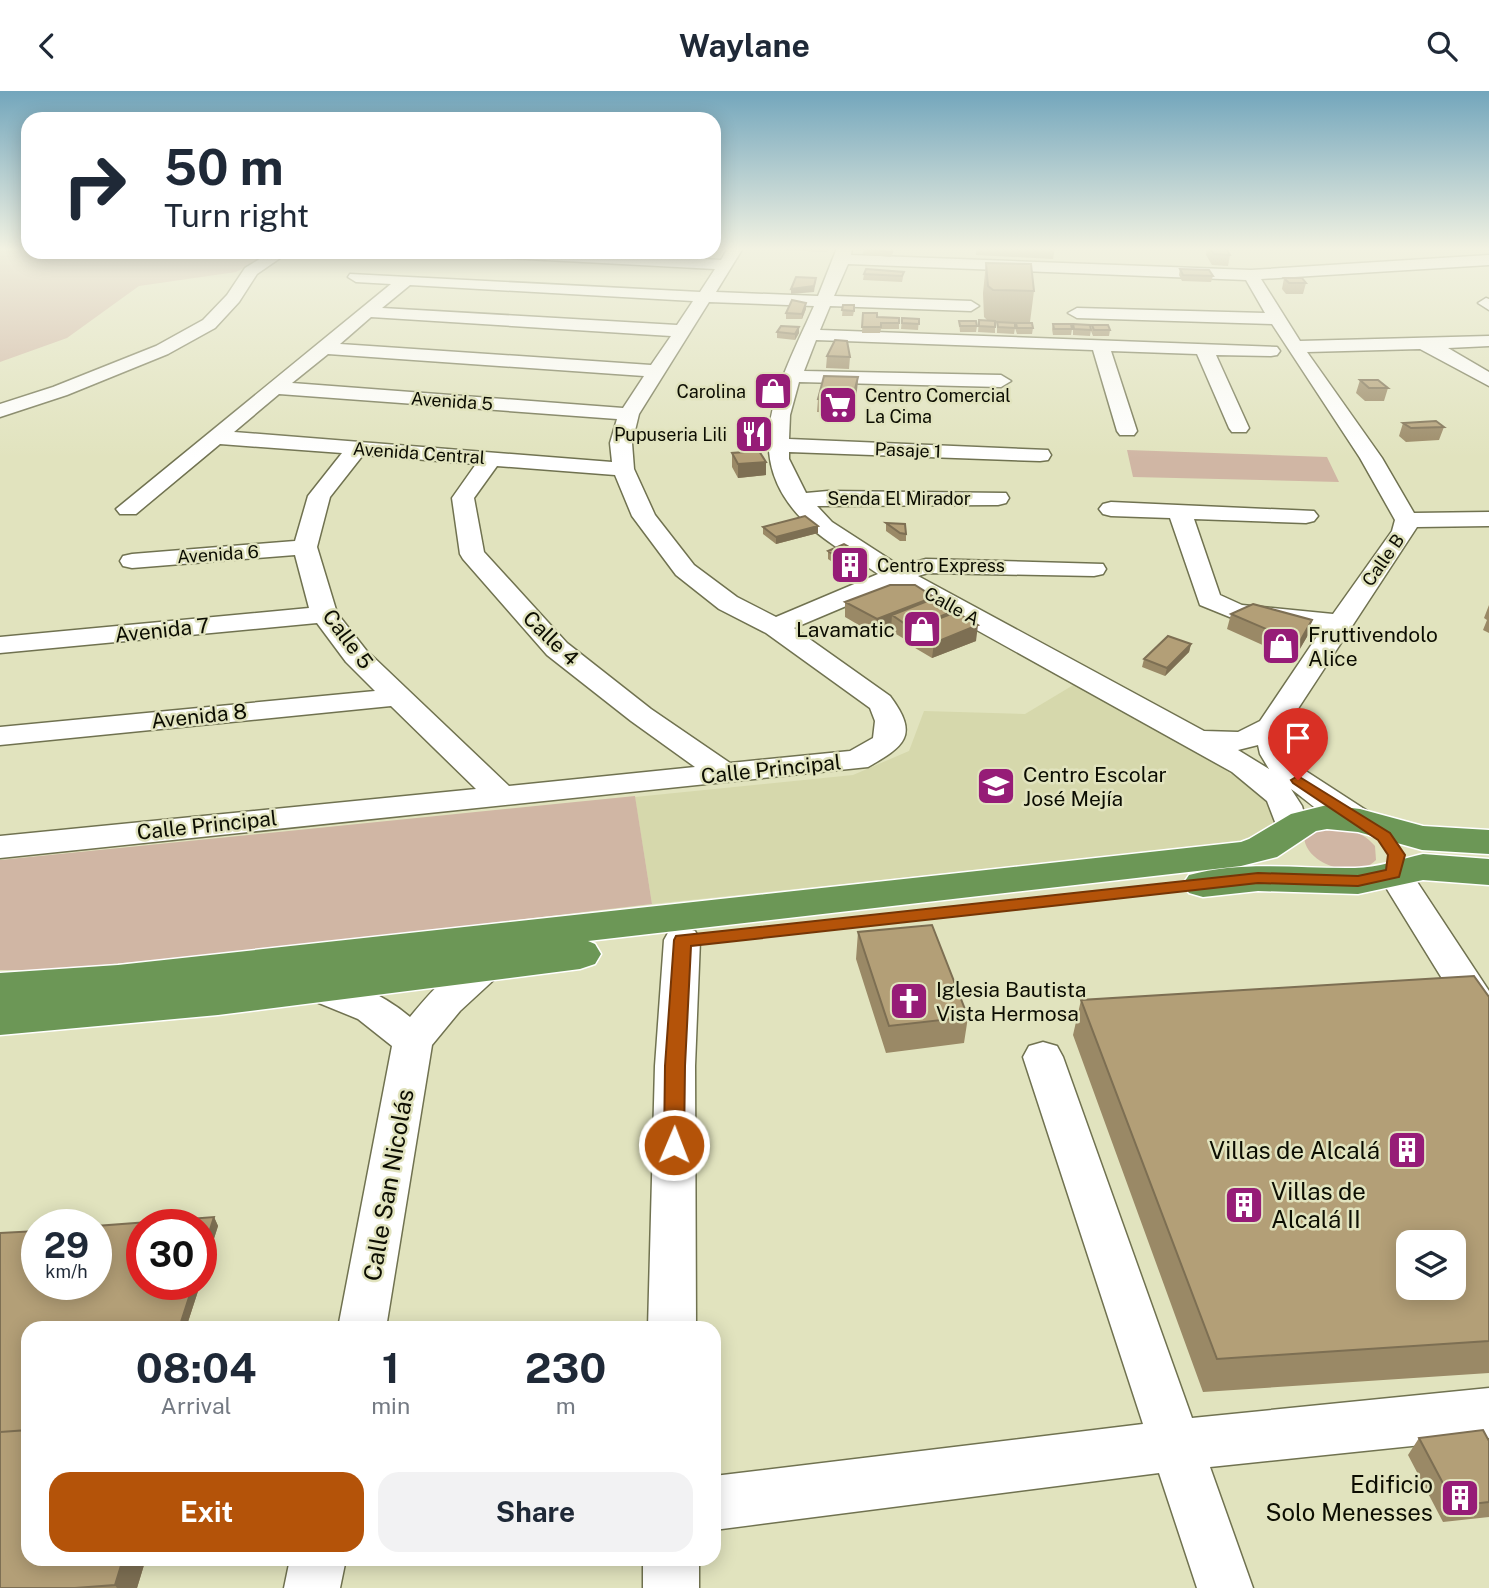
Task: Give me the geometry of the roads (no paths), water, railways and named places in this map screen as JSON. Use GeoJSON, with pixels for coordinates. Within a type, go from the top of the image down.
{"type":"FeatureCollection","features":[{"type":"Feature","properties":{"kind":"highway"},"geometry":{"type":"LineString","coordinates":[[0,989],[40,988],[145,977],[1241,854],[1263,848],[1304,822],[1327,817],[1360,821],[1422,838],[1489,842]]}},
{"type":"Feature","properties":{"kind":"highway"},"geometry":{"type":"LineString","coordinates":[[1360,821],[1390,843],[1398,862],[1394,873]]}},
{"type":"Feature","properties":{"kind":"highway"},"geometry":{"type":"LineString","coordinates":[[1287,832],[1283,845],[1298,865],[1328,879]]}},
{"type":"Feature","properties":{"kind":"highway"},"geometry":{"type":"LineString","coordinates":[[0,1019],[110,1011],[322,989],[682,940],[1258,878],[1358,881],[1423,867],[1489,872]]}},
{"type":"Feature","properties":{"kind":"street"},"geometry":{"type":"LineString","coordinates":[[0,411],[107,373],[162,350],[209,324],[215,318]]}},
{"type":"Feature","properties":{"kind":"street"},"geometry":{"type":"LineString","coordinates":[[128,509],[360,318]]}},
{"type":"Feature","properties":{"kind":"street"},"geometry":{"type":"LineString","coordinates":[[464,318],[683,331]]}},
{"type":"Feature","properties":{"kind":"street","name":"Calle Principal"},"geometry":{"type":"LineString","coordinates":[[0,847],[857,760],[887,743],[891,725],[889,713],[880,702],[775,627],[728,603],[685,570],[644,516],[623,469],[621,443],[629,414],[692,318]]}},
{"type":"Feature","properties":{"kind":"street","name":"Calle A"},"geometry":{"type":"LineString","coordinates":[[817,318],[792,376],[780,415],[777,445],[778,459],[799,501],[824,527],[897,575],[1199,740],[1270,785],[1289,807],[1287,832]]}},
{"type":"Feature","properties":{"kind":"street"},"geometry":{"type":"LineString","coordinates":[[1244,318],[1277,319]]}},
{"type":"Feature","properties":{"kind":"street","name":"Calle B"},"geometry":{"type":"LineString","coordinates":[[1271,727],[1404,532],[1407,520],[1371,458],[1277,319]]}},
{"type":"Feature","properties":{"kind":"street"},"geometry":{"type":"LineString","coordinates":[[811,335],[1270,351]]}},
{"type":"Feature","properties":{"kind":"street"},"geometry":{"type":"LineString","coordinates":[[1294,347],[1489,341]]}},
{"type":"Feature","properties":{"kind":"street"},"geometry":{"type":"LineString","coordinates":[[1418,343],[1448,354],[1489,380]]}},
{"type":"Feature","properties":{"kind":"street"},"geometry":{"type":"LineString","coordinates":[[1100,345],[1127,431]]}},
{"type":"Feature","properties":{"kind":"street"},"geometry":{"type":"LineString","coordinates":[[324,348],[657,371]]}},
{"type":"Feature","properties":{"kind":"street"},"geometry":{"type":"LineString","coordinates":[[1204,349],[1239,428]]}},
{"type":"Feature","properties":{"kind":"street"},"geometry":{"type":"LineString","coordinates":[[792,376],[1002,381]]}},
{"type":"Feature","properties":{"kind":"street","name":"Avenida 5"},"geometry":{"type":"LineString","coordinates":[[275,388],[629,414]]}},
{"type":"Feature","properties":{"kind":"street","name":"Avenida Central"},"geometry":{"type":"LineString","coordinates":[[215,437],[623,469]]}},
{"type":"Feature","properties":{"kind":"street","name":"Pasaje 1"},"geometry":{"type":"LineString","coordinates":[[777,445],[1040,456]]}},
{"type":"Feature","properties":{"kind":"street"},"geometry":{"type":"LineString","coordinates":[[305,547],[319,496],[357,448]]}},
{"type":"Feature","properties":{"kind":"street","name":"Calle 4"},"geometry":{"type":"LineString","coordinates":[[491,459],[463,498],[472,554],[557,649],[641,715],[725,773]]}},
{"type":"Feature","properties":{"kind":"street","name":"Senda El Mirador"},"geometry":{"type":"LineString","coordinates":[[799,501],[828,498],[998,498]]}},
{"type":"Feature","properties":{"kind":"street"},"geometry":{"type":"LineString","coordinates":[[1111,509],[1306,516]]}},
{"type":"Feature","properties":{"kind":"street"},"geometry":{"type":"LineString","coordinates":[[1180,512],[1209,600],[1237,611],[1340,623]]}},
{"type":"Feature","properties":{"kind":"street"},"geometry":{"type":"LineString","coordinates":[[1407,520],[1489,519]]}},
{"type":"Feature","properties":{"kind":"street","name":"Avenida 6"},"geometry":{"type":"LineString","coordinates":[[132,561],[305,547]]}},
{"type":"Feature","properties":{"kind":"street","name":"Calle 5"},"geometry":{"type":"LineString","coordinates":[[305,547],[324,614],[356,656],[500,795]]}},
{"type":"Feature","properties":{"kind":"street"},"geometry":{"type":"LineString","coordinates":[[775,627],[897,575],[926,566],[1094,569]]}},
{"type":"Feature","properties":{"kind":"street","name":"Avenida 7"},"geometry":{"type":"LineString","coordinates":[[0,645],[324,614]]}},
{"type":"Feature","properties":{"kind":"street","name":"Avenida 8"},"geometry":{"type":"LineString","coordinates":[[0,736],[398,697]]}},
{"type":"Feature","properties":{"kind":"street"},"geometry":{"type":"LineString","coordinates":[[1199,740],[1250,739],[1271,727],[1275,754],[1286,772],[1360,821]]}},
{"type":"Feature","properties":{"kind":"street"},"geometry":{"type":"LineString","coordinates":[[1394,873],[1489,1022]]}},
{"type":"Feature","properties":{"kind":"street"},"geometry":{"type":"LineString","coordinates":[[672,1321],[675,1066],[682,940]]}},
{"type":"Feature","properties":{"kind":"street","name":"Calle San Nicolás"},"geometry":{"type":"LineString","coordinates":[[363,1321],[413,1042],[456,989],[485,967]]}},
{"type":"Feature","properties":{"kind":"street"},"geometry":{"type":"LineString","coordinates":[[322,989],[358,1000],[389,1018],[413,1042]]}},
{"type":"Feature","properties":{"kind":"street"},"geometry":{"type":"LineString","coordinates":[[1043,1057],[1225,1588]]}},
{"type":"Feature","properties":{"kind":"street"},"geometry":{"type":"LineString","coordinates":[[721,1502],[1176,1445],[1489,1413]]}},
{"type":"Feature","properties":{"kind":"street"},"geometry":{"type":"LineString","coordinates":[[312,1588],[317,1566]]}},
{"type":"Feature","properties":{"kind":"street"},"geometry":{"type":"LineString","coordinates":[[671,1566],[671,1588]]}},
{"type":"Feature","properties":{"kind":"place","name":"Carolina"},"geometry":{"type":"Point","coordinates":[773,391]}},
{"type":"Feature","properties":{"kind":"place","name":"Centro Comercial La Cima"},"geometry":{"type":"Point","coordinates":[838,405]}},
{"type":"Feature","properties":{"kind":"place","name":"Pupuseria Lili"},"geometry":{"type":"Point","coordinates":[754,434]}},
{"type":"Feature","properties":{"kind":"place","name":"Centro Express"},"geometry":{"type":"Point","coordinates":[850,565]}},
{"type":"Feature","properties":{"kind":"place","name":"Lavamatic"},"geometry":{"type":"Point","coordinates":[922,629]}},
{"type":"Feature","properties":{"kind":"place","name":"Fruttivendolo Alice"},"geometry":{"type":"Point","coordinates":[1281,646]}},
{"type":"Feature","properties":{"kind":"place","name":"Centro Escolar José Mejía"},"geometry":{"type":"Point","coordinates":[996,786]}},
{"type":"Feature","properties":{"kind":"place","name":"Iglesia Bautista Vista Hermosa"},"geometry":{"type":"Point","coordinates":[909,1001]}},
{"type":"Feature","properties":{"kind":"place","name":"Villas de Alcalá"},"geometry":{"type":"Point","coordinates":[1407,1150]}},
{"type":"Feature","properties":{"kind":"place","name":"Villas de Alcalá II"},"geometry":{"type":"Point","coordinates":[1244,1205]}},
{"type":"Feature","properties":{"kind":"place","name":"Edificio Solo Menesses"},"geometry":{"type":"Point","coordinates":[1460,1498]}}]}
